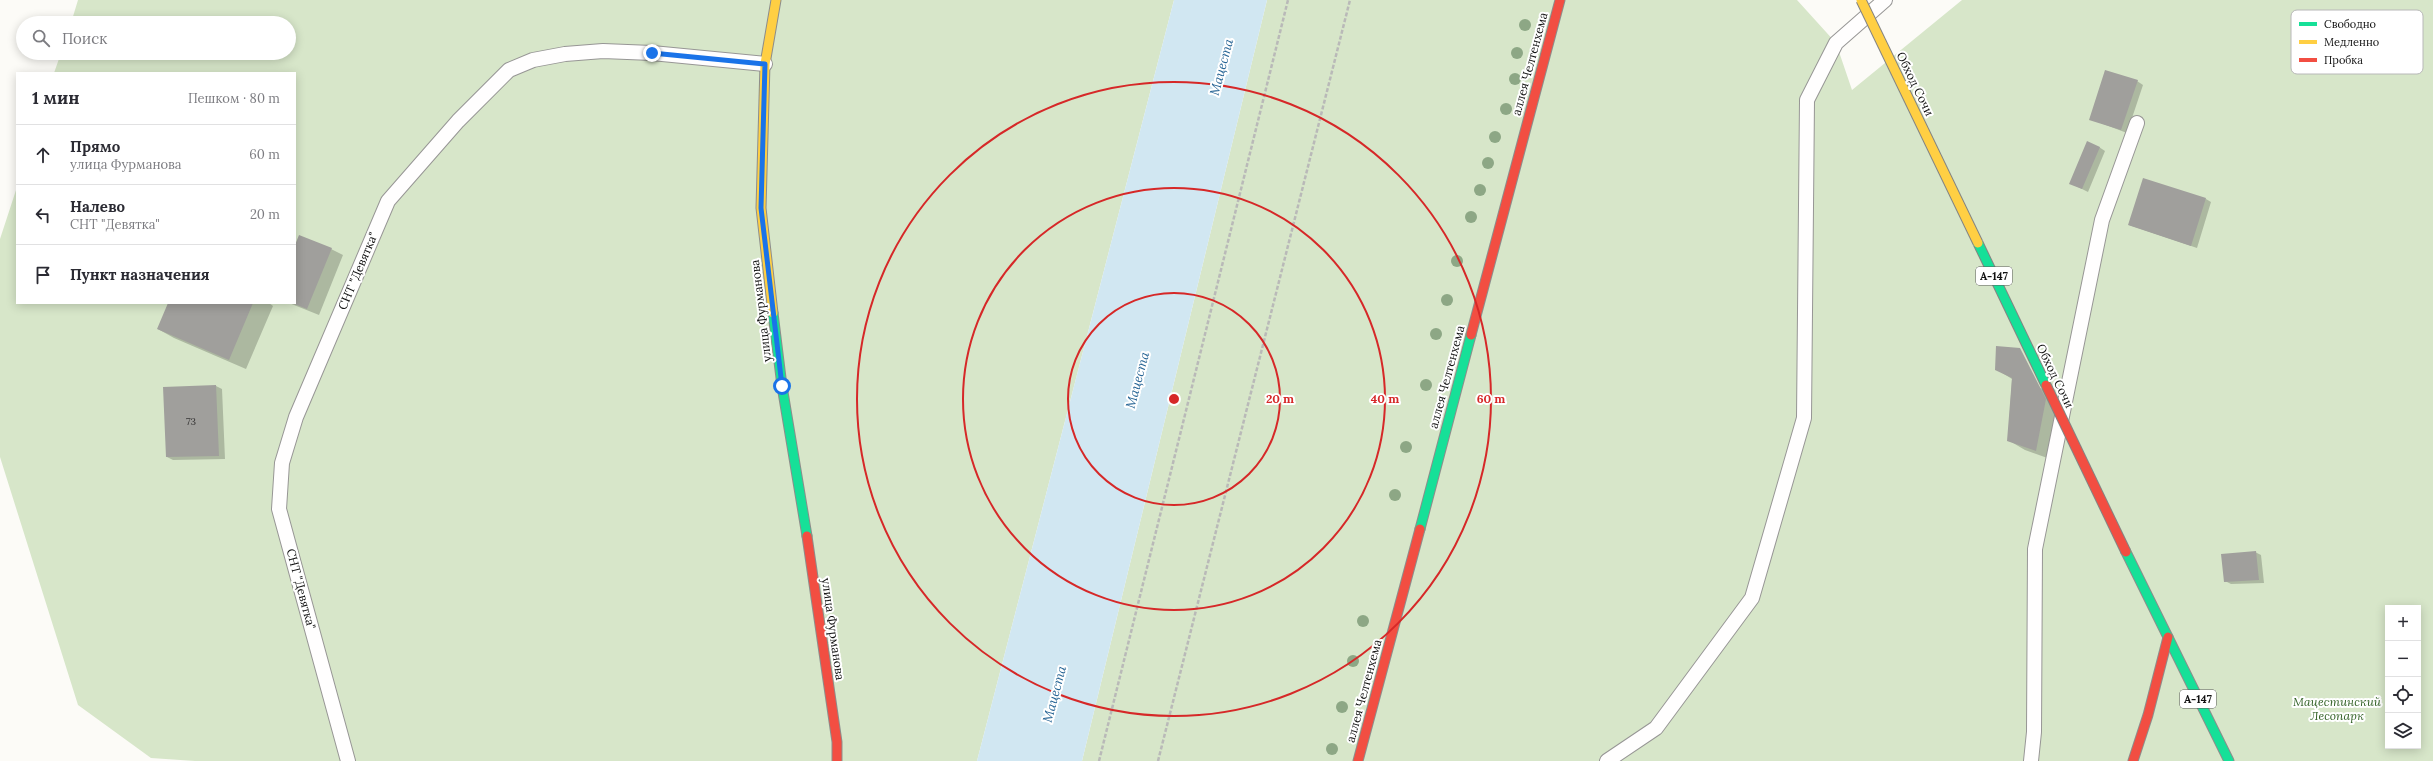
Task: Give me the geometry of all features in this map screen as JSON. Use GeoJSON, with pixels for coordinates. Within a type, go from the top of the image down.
{"type":"FeatureCollection","features":[{"type":"Feature","properties":{"kind":"main road","name":"улица Фурманова"},"geometry":{"type":"LineString","coordinates":[[776,0],[765,64],[761,208],[782,386],[812,567],[837,742],[837,761]]}},
{"type":"Feature","properties":{"kind":"main road","name":"аллея Челтенхема"},"geometry":{"type":"LineString","coordinates":[[1358,761],[1560,0]]}},
{"type":"Feature","properties":{"kind":"main road","name":"Обход Сочи"},"geometry":{"type":"LineString","coordinates":[[1862,0],[2126,552],[2230,761]]}},
{"type":"Feature","properties":{"kind":"main road"},"geometry":{"type":"LineString","coordinates":[[2133,761],[2148,715],[2168,637]]}},
{"type":"Feature","properties":{"kind":"lane"},"geometry":{"type":"LineString","coordinates":[[1607,761],[1656,728],[1752,598],[1804,418],[1807,100],[1836,43],[1885,0]]}},
{"type":"Feature","properties":{"kind":"lane","name":"СНТ \"Девятка\""},"geometry":{"type":"LineString","coordinates":[[348,761],[280,509],[282,463],[296,417],[388,201],[458,121],[509,70],[533,60],[565,54],[610,52],[652,53],[765,64]]}},
{"type":"Feature","properties":{"kind":"lane"},"geometry":{"type":"LineString","coordinates":[[2032,761],[2034,732],[2035,548],[2102,220],[2137,123]]}},
{"type":"Feature","properties":{"kind":"path"},"geometry":{"type":"LineString","coordinates":[[1099,761],[1288,0]]}},
{"type":"Feature","properties":{"kind":"path"},"geometry":{"type":"LineString","coordinates":[[1158,761],[1350,0]]}},
{"type":"Feature","properties":{"kind":"green space"},"geometry":{"type":"Polygon","coordinates":[[[78,0],[1174,0],[977,761],[195,761],[151,758],[78,705],[0,457],[0,239],[16,190],[16,304],[296,304],[296,72],[54,72],[59,60],[296,60],[296,16],[73,16],[78,0]]]}},
{"type":"Feature","properties":{"kind":"green space","name":"Мацестинский Лесопарк"},"geometry":{"type":"Polygon","coordinates":[[[1267,0],[1797,0],[1836,43],[1852,90],[1962,0],[2433,0],[2433,761],[1082,761],[1267,0]]]}},
{"type":"Feature","properties":{"kind":"water","name":"Мацеста"},"geometry":{"type":"Polygon","coordinates":[[[1174,0],[1267,0],[1082,761],[977,761],[1174,0]]]}},
{"type":"Feature","properties":{"kind":"building"},"geometry":{"type":"Polygon","coordinates":[[[2105,70],[2138,80],[2121,130],[2089,120],[2105,70]]]}},
{"type":"Feature","properties":{"kind":"building"},"geometry":{"type":"Polygon","coordinates":[[[2087,141],[2100,147],[2082,189],[2069,184],[2087,141]]]}},
{"type":"Feature","properties":{"kind":"building"},"geometry":{"type":"Polygon","coordinates":[[[2143,178],[2206,198],[2191,246],[2128,225],[2143,178]]]}},
{"type":"Feature","properties":{"kind":"building"},"geometry":{"type":"Polygon","coordinates":[[[299,235],[332,248],[307,309],[294,304],[296,304],[296,242],[299,235]]]}},
{"type":"Feature","properties":{"kind":"building"},"geometry":{"type":"Polygon","coordinates":[[[168,304],[253,304],[229,360],[157,329],[168,304]]]}},
{"type":"Feature","properties":{"kind":"building"},"geometry":{"type":"Polygon","coordinates":[[[1996,346],[2020,348],[2046,399],[2036,451],[2007,441],[2012,378],[1995,370],[1996,346]]]}},
{"type":"Feature","properties":{"kind":"building"},"geometry":{"type":"Polygon","coordinates":[[[216,385],[219,456],[166,457],[163,387],[216,385]]]}},
{"type":"Feature","properties":{"kind":"building"},"geometry":{"type":"Polygon","coordinates":[[[2256,551],[2259,580],[2224,582],[2221,554],[2256,551]]]}},
{"type":"Feature","properties":{"kind":"traffic: fast"},"geometry":{"type":"LineString","coordinates":[[1978,243],[2046,385]]}},
{"type":"Feature","properties":{"kind":"traffic: fast"},"geometry":{"type":"LineString","coordinates":[[773,313],[782,386],[807,536]]}},
{"type":"Feature","properties":{"kind":"traffic: fast"},"geometry":{"type":"LineString","coordinates":[[1420,529],[1471,335]]}},
{"type":"Feature","properties":{"kind":"traffic: fast"},"geometry":{"type":"LineString","coordinates":[[2126,552],[2229,761]]}},
{"type":"Feature","properties":{"kind":"traffic: slow"},"geometry":{"type":"LineString","coordinates":[[773,313],[761,208],[765,64],[776,0]]}},
{"type":"Feature","properties":{"kind":"traffic: slow"},"geometry":{"type":"LineString","coordinates":[[1861,0],[1978,243]]}},
{"type":"Feature","properties":{"kind":"traffic: jam"},"geometry":{"type":"LineString","coordinates":[[1471,335],[1560,0]]}},
{"type":"Feature","properties":{"kind":"traffic: jam"},"geometry":{"type":"LineString","coordinates":[[2046,385],[2126,552]]}},
{"type":"Feature","properties":{"kind":"traffic: jam"},"geometry":{"type":"LineString","coordinates":[[1358,761],[1420,529]]}},
{"type":"Feature","properties":{"kind":"traffic: jam"},"geometry":{"type":"LineString","coordinates":[[807,536],[837,742],[837,761]]}},
{"type":"Feature","properties":{"kind":"traffic: jam"},"geometry":{"type":"LineString","coordinates":[[2133,761],[2148,715],[2168,637]]}},
{"type":"Feature","properties":{"kind":"route"},"geometry":{"type":"LineString","coordinates":[[652,53],[765,64],[761,208],[782,386]]}}]}
